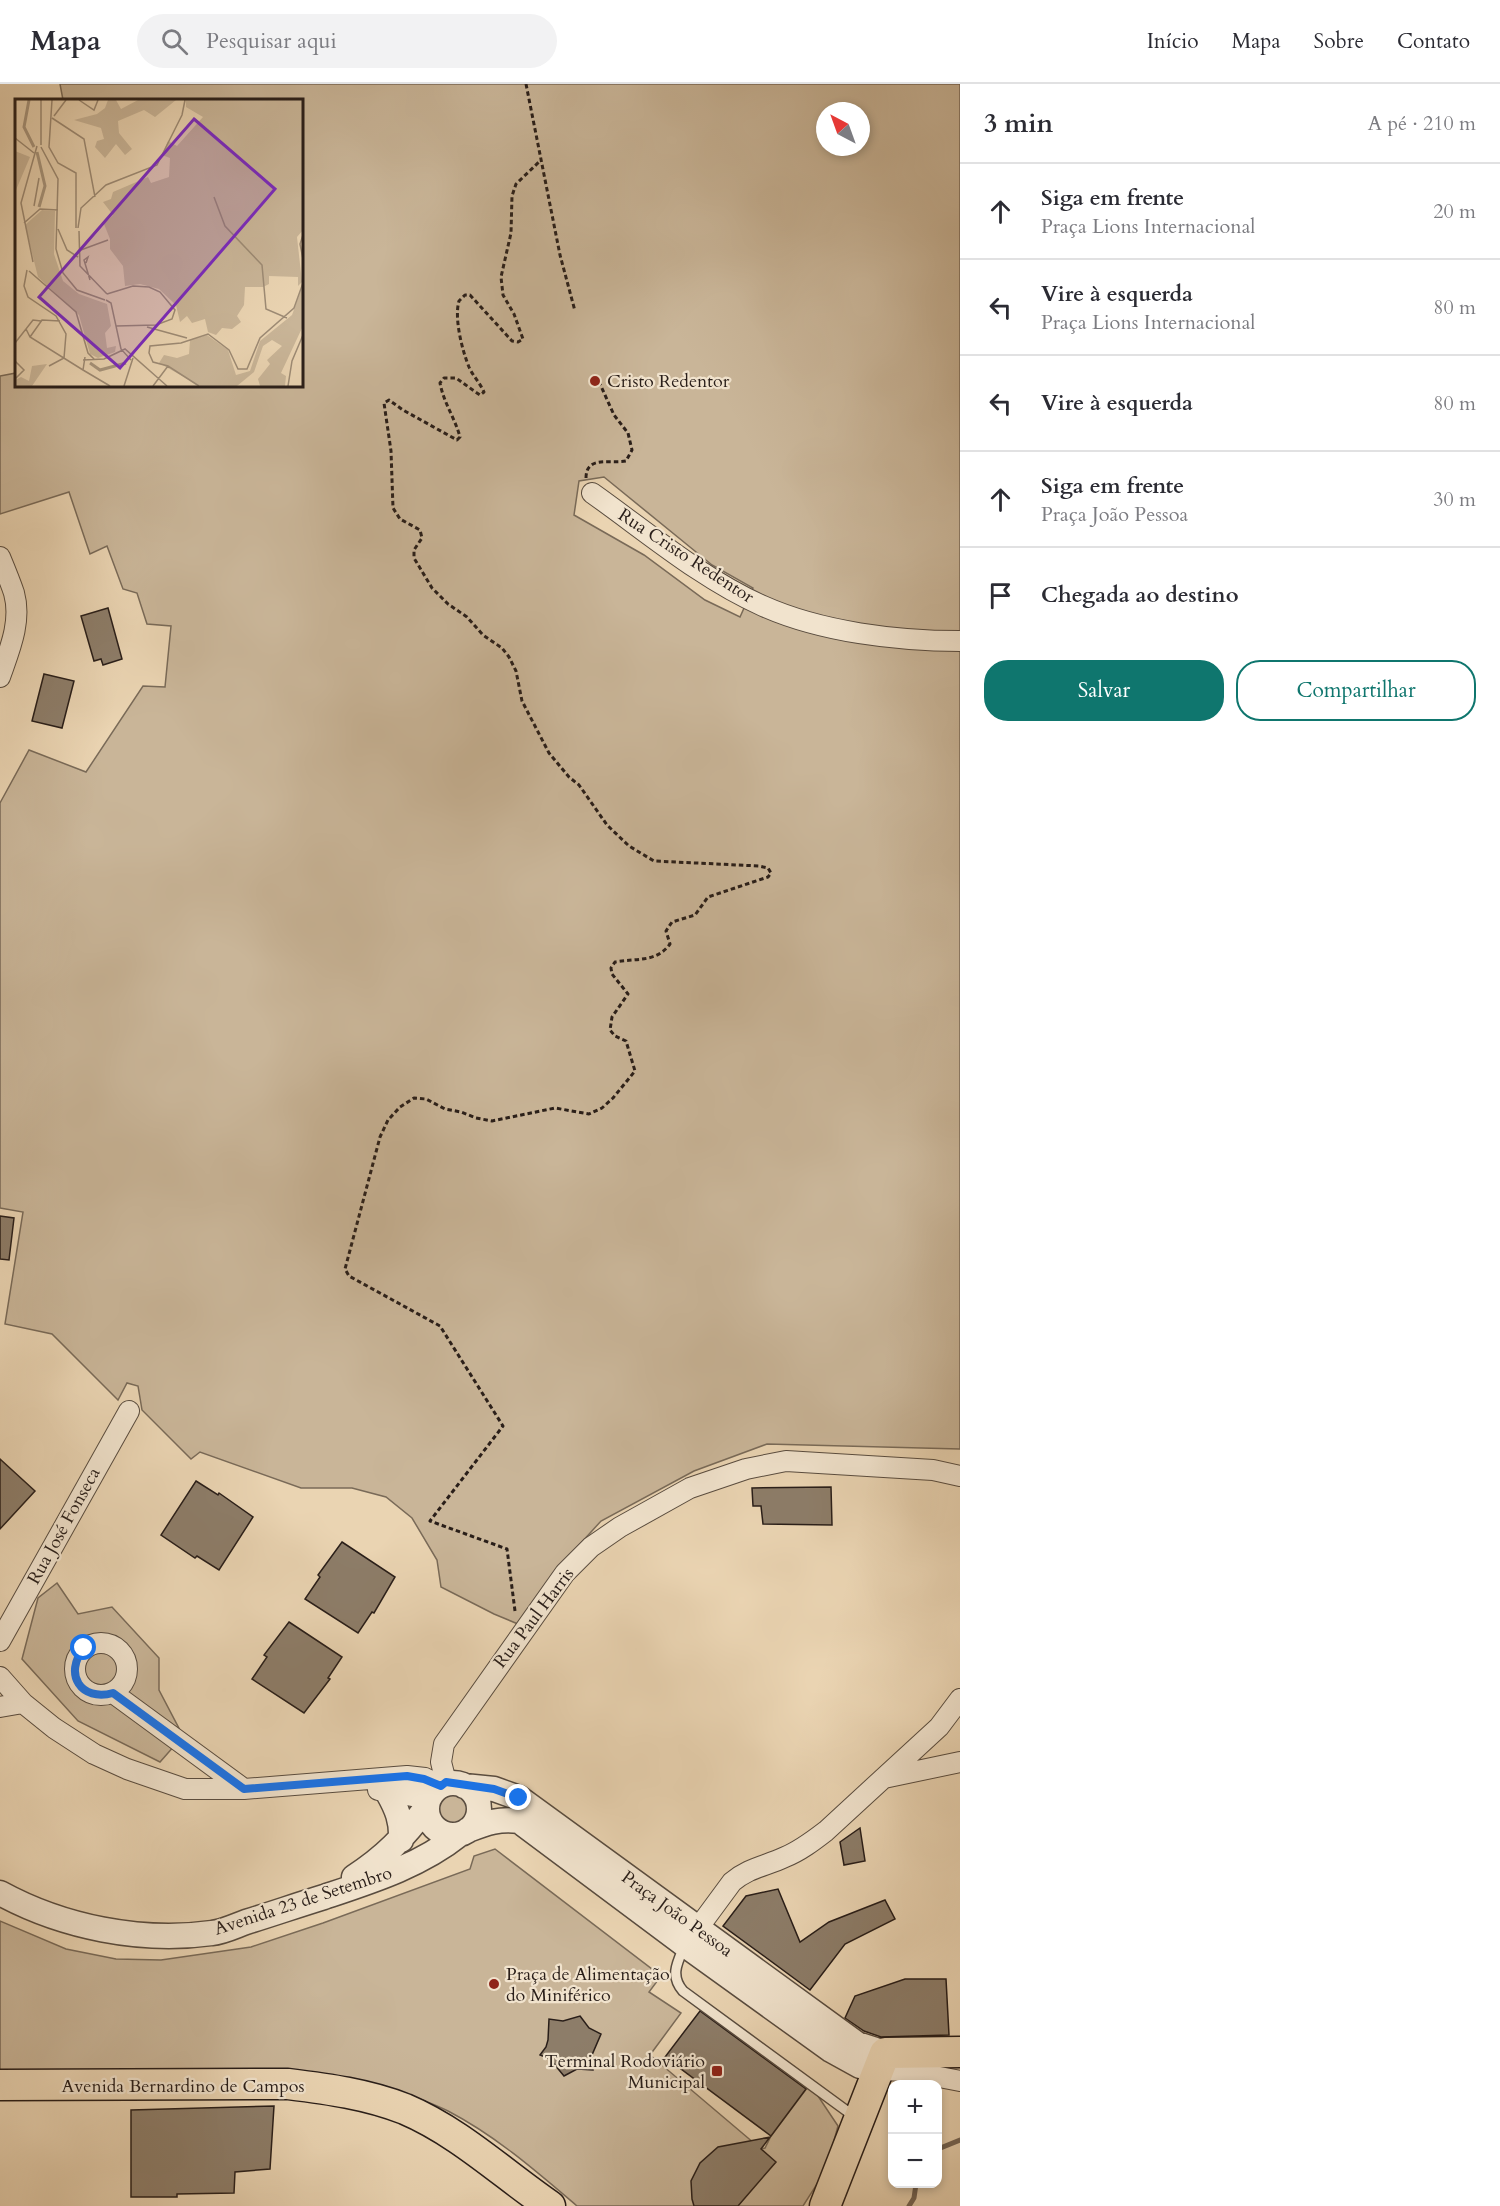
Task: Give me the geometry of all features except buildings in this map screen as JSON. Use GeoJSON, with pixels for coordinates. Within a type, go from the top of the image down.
{"type":"FeatureCollection","features":[{"type":"Feature","properties":{"kind":"main road"},"geometry":{"type":"LineString","coordinates":[[825,2206],[882,2062],[960,2052]]}},
{"type":"Feature","properties":{"kind":"main road","name":"Avenida Bernardino de Campos"},"geometry":{"type":"LineString","coordinates":[[0,2085],[288,2084],[334,2089],[373,2098],[405,2109],[442,2128],[495,2164],[550,2206]]}},
{"type":"Feature","properties":{"kind":"street","name":"Rua Cristo Redentor"},"geometry":{"type":"LineString","coordinates":[[592,493],[697,568],[764,607],[835,628],[921,641],[960,641]]}},
{"type":"Feature","properties":{"kind":"street"},"geometry":{"type":"LineString","coordinates":[[0,557],[14,594],[17,615],[13,641],[0,677]]}},
{"type":"Feature","properties":{"kind":"street","name":"Rua José Fonseca"},"geometry":{"type":"LineString","coordinates":[[0,1641],[129,1411]]}},
{"type":"Feature","properties":{"kind":"street","name":"Rua Paul Harris"},"geometry":{"type":"LineString","coordinates":[[441,1792],[441,1762],[444,1744],[565,1573],[591,1547],[620,1527],[690,1488],[746,1469],[786,1461],[933,1470],[960,1476]]}},
{"type":"Feature","properties":{"kind":"street"},"geometry":{"type":"LineString","coordinates":[[0,1677],[23,1703],[54,1728],[94,1754],[185,1789],[244,1789],[407,1776],[424,1779],[441,1792]]}},
{"type":"Feature","properties":{"kind":"street"},"geometry":{"type":"LineString","coordinates":[[113,1693],[244,1789]]}},
{"type":"Feature","properties":{"kind":"street"},"geometry":{"type":"LineString","coordinates":[[691,1937],[739,1875],[785,1857],[826,1831],[939,1727],[960,1699]]}},
{"type":"Feature","properties":{"kind":"street"},"geometry":{"type":"LineString","coordinates":[[0,1707],[23,1703]]}},
{"type":"Feature","properties":{"kind":"street"},"geometry":{"type":"LineString","coordinates":[[884,1778],[960,1762]]}},
{"type":"Feature","properties":{"kind":"street"},"geometry":{"type":"LineString","coordinates":[[357,1779],[388,1793],[472,1791],[479,1807],[478,1816],[464,1832],[451,1835],[436,1830],[427,1816],[441,1792]]}},
{"type":"Feature","properties":{"kind":"street","name":"Praça João Pessoa"},"geometry":{"type":"LineString","coordinates":[[441,1792],[494,1789],[519,1798],[831,2050],[860,2066],[882,2062]]}},
{"type":"Feature","properties":{"kind":"street"},"geometry":{"type":"LineString","coordinates":[[330,1895],[378,1862],[401,1840],[441,1792]]}},
{"type":"Feature","properties":{"kind":"street"},"geometry":{"type":"LineString","coordinates":[[388,1793],[400,1815],[401,1840]]}},
{"type":"Feature","properties":{"kind":"street","name":"Praça João Pessoa"},"geometry":{"type":"LineString","coordinates":[[464,1832],[491,1821],[505,1819],[519,1821],[691,1937]]}},
{"type":"Feature","properties":{"kind":"street","name":"Avenida 23 de Setembro"},"geometry":{"type":"LineString","coordinates":[[0,1893],[18,1903],[63,1920],[111,1930],[166,1936],[213,1933],[360,1886],[427,1857],[464,1832]]}},
{"type":"Feature","properties":{"kind":"street"},"geometry":{"type":"LineString","coordinates":[[882,2062],[908,2071],[960,2081]]}},
{"type":"Feature","properties":{"kind":"lane"},"geometry":{"type":"LineString","coordinates":[[691,1937],[674,1976],[682,1992],[704,2005],[859,2120]]}},
{"type":"Feature","properties":{"kind":"path"},"geometry":{"type":"LineString","coordinates":[[526,84],[560,255],[575,311]]}},
{"type":"Feature","properties":{"kind":"path"},"geometry":{"type":"LineString","coordinates":[[518,1637],[507,1549],[430,1521],[503,1426],[440,1326],[349,1276],[345,1269],[380,1137],[388,1120],[400,1107],[414,1098],[426,1099],[445,1109],[492,1121],[555,1108],[589,1114],[602,1108],[634,1071],[626,1041],[615,1036],[610,1030],[612,1017],[628,994],[612,974],[611,968],[615,962],[659,956],[670,944],[666,931],[672,922],[695,915],[708,897],[768,877],[771,873],[768,868],[759,866],[654,861],[621,839],[607,825],[579,784],[569,777],[549,753],[522,701],[516,671],[509,657],[502,648],[483,635],[467,617],[448,604],[432,588],[414,558],[414,550],[422,538],[420,530],[400,519],[393,508],[391,451],[384,403],[389,400],[457,440],[459,434],[443,398],[440,383],[444,378],[456,378],[480,395],[484,392],[469,367],[462,346],[458,320],[459,301],[465,295],[470,295],[512,341],[518,342],[523,339],[514,314],[503,295],[501,277],[511,233],[512,196],[516,184],[542,160]]}},
{"type":"Feature","properties":{"kind":"path"},"geometry":{"type":"LineString","coordinates":[[592,493],[586,480],[588,468],[600,460],[626,460],[632,450],[628,433],[614,415],[600,384]]}},
{"type":"Feature","properties":{"kind":"shaded area"},"geometry":{"type":"Polygon","coordinates":[[[60,84],[960,84],[960,1449],[767,1444],[694,1471],[601,1521],[561,1565],[518,1624],[441,1587],[437,1560],[412,1518],[386,1497],[352,1488],[301,1488],[200,1452],[191,1459],[142,1410],[138,1386],[127,1383],[118,1400],[52,1334],[5,1324],[23,1212],[0,1208],[0,803],[29,750],[86,772],[143,686],[165,687],[171,626],[147,624],[137,593],[123,589],[107,546],[90,554],[69,492],[0,514],[0,376],[15,373],[15,387],[303,387],[303,99],[63,99],[60,84]],[[604,477],[579,481],[574,515],[644,555],[705,600],[740,617],[753,588],[712,565],[604,477]]]}},
{"type":"Feature","properties":{"kind":"shaded area"},"geometry":{"type":"Polygon","coordinates":[[[57,1583],[78,1614],[112,1607],[159,1658],[159,1690],[183,1736],[160,1762],[78,1721],[22,1659],[38,1598],[57,1583]]]}},
{"type":"Feature","properties":{"kind":"shaded area"},"geometry":{"type":"Polygon","coordinates":[[[453,1792],[465,1797],[470,1809],[465,1821],[453,1826],[441,1821],[436,1809],[441,1797],[453,1792]]]}},
{"type":"Feature","properties":{"kind":"shaded area"},"geometry":{"type":"Polygon","coordinates":[[[495,1849],[661,1976],[649,1992],[681,2013],[650,2055],[761,2149],[765,2148],[771,2136],[810,2084],[838,2126],[826,2170],[803,2206],[577,2206],[483,2131],[430,2103],[375,2084],[0,2074],[0,1921],[66,1949],[116,1959],[161,1960],[251,1947],[470,1869],[474,1856],[495,1849]]]}},
{"type":"Feature","properties":{"kind":"waterway"},"geometry":{"type":"LineString","coordinates":[[942,2147],[960,2140]]}},
{"type":"Feature","properties":{"kind":"waterway"},"geometry":{"type":"LineString","coordinates":[[909,2206],[914,2198],[915,2188]]}},
{"type":"Feature","properties":{"kind":"place","name":"Cristo Redentor"},"geometry":{"type":"Point","coordinates":[595,381]}},
{"type":"Feature","properties":{"kind":"place","name":"Praça de Alimentação do Miniférico"},"geometry":{"type":"Point","coordinates":[494,1984]}},
{"type":"Feature","properties":{"kind":"place","name":"Terminal Rodoviário Municipal"},"geometry":{"type":"Point","coordinates":[717,2071]}},
{"type":"Feature","properties":{"kind":"route"},"geometry":{"type":"LineString","coordinates":[[84,1648],[77,1657],[74,1668],[76,1679],[82,1688],[91,1694],[102,1696],[113,1693],[244,1789],[407,1776],[432,1781],[441,1786],[446,1782],[494,1789],[519,1798]]}}]}
